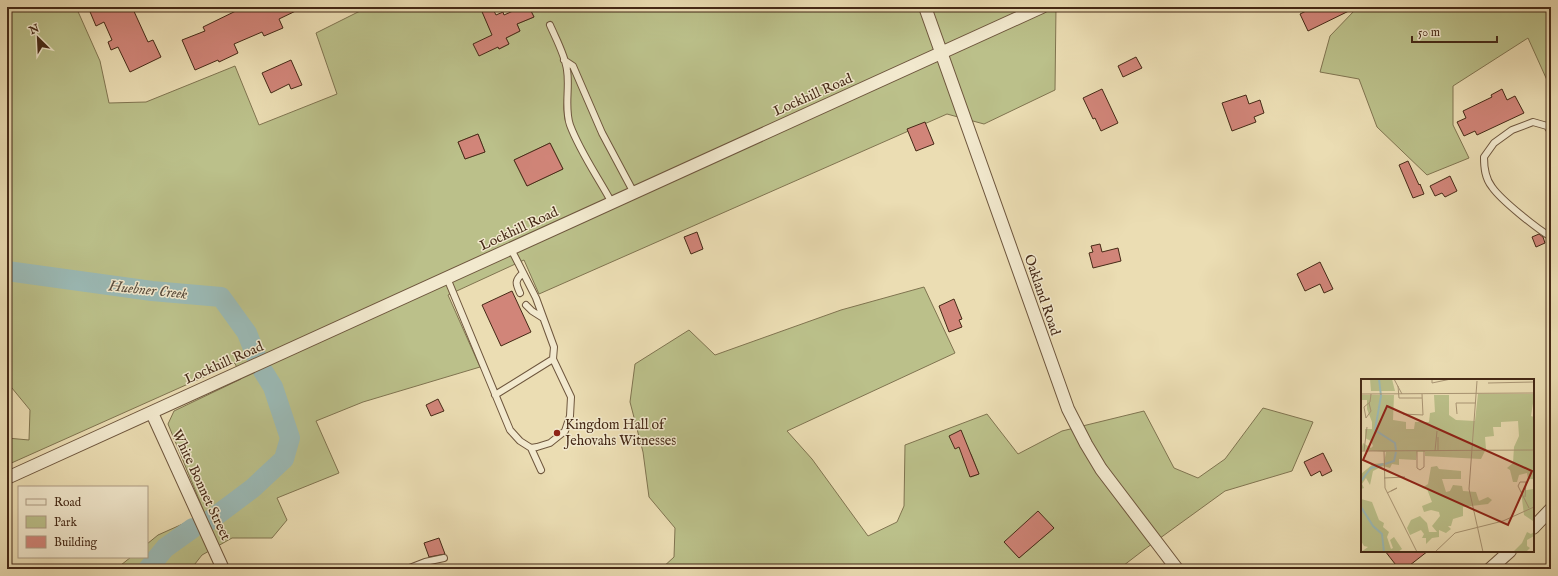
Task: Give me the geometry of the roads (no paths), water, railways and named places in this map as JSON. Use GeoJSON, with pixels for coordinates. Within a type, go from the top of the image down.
{"type":"FeatureCollection","features":[{"type":"Feature","properties":{"kind":"street","name":"Oakland Road"},"geometry":{"type":"LineString","coordinates":[[925,7],[1068,409],[1101,469],[1177,569]]}},
{"type":"Feature","properties":{"kind":"street","name":"Lockhill Road"},"geometry":{"type":"LineString","coordinates":[[7,478],[1042,7]]}},
{"type":"Feature","properties":{"kind":"street","name":"White Bonnet Street"},"geometry":{"type":"LineString","coordinates":[[152,413],[223,569]]}},
{"type":"Feature","properties":{"kind":"street"},"geometry":{"type":"LineString","coordinates":[[1534,527],[1551,509]]}},
{"type":"Feature","properties":{"kind":"street"},"geometry":{"type":"LineString","coordinates":[[1490,569],[1509,552]]}},
{"type":"Feature","properties":{"kind":"lane"},"geometry":{"type":"LineString","coordinates":[[550,25],[567,71],[569,124],[612,203]]}},
{"type":"Feature","properties":{"kind":"lane"},"geometry":{"type":"LineString","coordinates":[[564,60],[573,66],[602,133],[634,193]]}},
{"type":"Feature","properties":{"kind":"lane"},"geometry":{"type":"LineString","coordinates":[[1551,132],[1547,126],[1533,122],[1512,130],[1494,143],[1484,157],[1485,172],[1492,186],[1504,200],[1551,237]]}},
{"type":"Feature","properties":{"kind":"lane"},"geometry":{"type":"LineString","coordinates":[[511,249],[536,298],[554,347],[553,359],[571,398],[570,416],[565,431],[550,443],[530,448]]}},
{"type":"Feature","properties":{"kind":"lane"},"geometry":{"type":"LineString","coordinates":[[520,293],[516,284],[518,278],[523,273]]}},
{"type":"Feature","properties":{"kind":"lane"},"geometry":{"type":"LineString","coordinates":[[447,278],[510,430],[520,441],[530,448],[541,470]]}},
{"type":"Feature","properties":{"kind":"lane"},"geometry":{"type":"LineString","coordinates":[[526,305],[543,318]]}},
{"type":"Feature","properties":{"kind":"lane"},"geometry":{"type":"LineString","coordinates":[[495,395],[553,359]]}},
{"type":"Feature","properties":{"kind":"lane"},"geometry":{"type":"LineString","coordinates":[[407,569],[425,562],[444,558]]}},
{"type":"Feature","properties":{"kind":"waterway","name":"Huebner Creek"},"geometry":{"type":"LineString","coordinates":[[7,271],[152,291],[221,297],[247,333],[256,356]]}},
{"type":"Feature","properties":{"kind":"waterway","name":"Huebner Creek"},"geometry":{"type":"LineString","coordinates":[[209,521],[253,488],[284,459],[290,438],[273,387],[263,371]]}},
{"type":"Feature","properties":{"kind":"waterway","name":"Huebner Creek"},"geometry":{"type":"LineString","coordinates":[[148,569],[165,548],[193,528]]}},
{"type":"Feature","properties":{"kind":"place","name":"Kingdom Hall of Jehovahs Witnesses"},"geometry":{"type":"Point","coordinates":[557,433]}}]}
